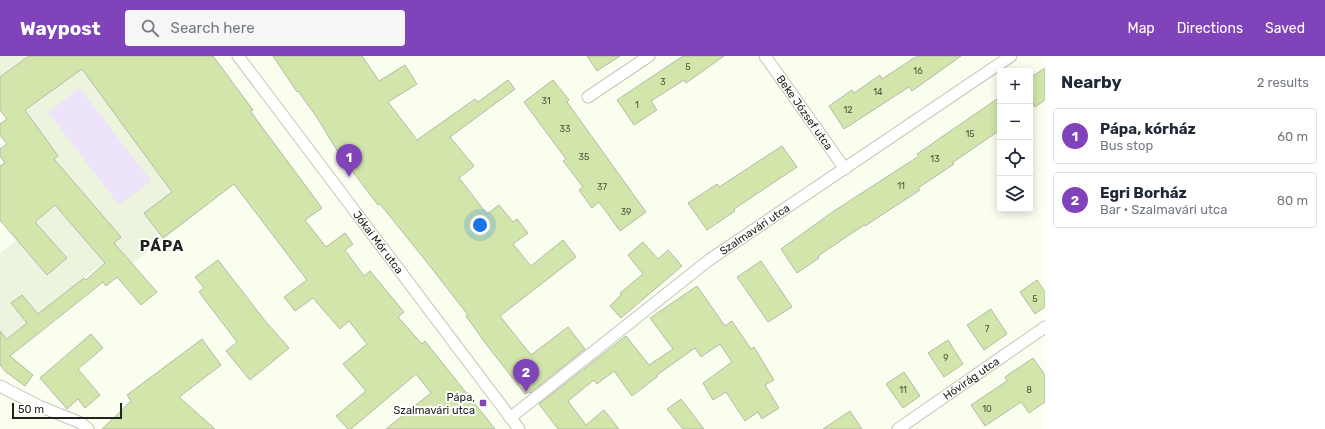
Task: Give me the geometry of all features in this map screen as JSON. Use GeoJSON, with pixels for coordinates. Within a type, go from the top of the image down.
{"type":"FeatureCollection","features":[{"type":"Feature","properties":{"kind":"street","name":"Jókai Mór utca"},"geometry":{"type":"LineString","coordinates":[[238,56],[519,429]]}},
{"type":"Feature","properties":{"kind":"street"},"geometry":{"type":"LineString","coordinates":[[588,96],[649,56]]}},
{"type":"Feature","properties":{"kind":"street","name":"Beke József utca"},"geometry":{"type":"LineString","coordinates":[[765,56],[845,169]]}},
{"type":"Feature","properties":{"kind":"street","name":"Szalmavári utca"},"geometry":{"type":"LineString","coordinates":[[510,418],[709,260],[1011,56]]}},
{"type":"Feature","properties":{"kind":"street","name":"Hóvirág utca"},"geometry":{"type":"LineString","coordinates":[[898,429],[1045,327]]}},
{"type":"Feature","properties":{"kind":"street"},"geometry":{"type":"LineString","coordinates":[[0,386],[39,406],[81,423],[88,429]]}},
{"type":"Feature","properties":{"kind":"shaded area"},"geometry":{"type":"Polygon","coordinates":[[[0,56],[213,56],[253,110],[257,120],[315,197],[269,231],[234,184],[132,264],[120,250],[8,338],[0,331],[0,253],[17,240],[0,220],[0,166],[5,163],[0,156],[0,149],[7,144],[0,135],[0,124],[7,119],[0,110],[0,56]]]}},
{"type":"Feature","properties":{"kind":"shaded area"},"geometry":{"type":"Polygon","coordinates":[[[80,88],[151,181],[119,205],[48,112],[80,88]]]}},
{"type":"Feature","properties":{"kind":"building"},"geometry":{"type":"Polygon","coordinates":[[[29,56],[213,56],[253,110],[250,111],[322,208],[305,220],[326,247],[345,233],[353,244],[345,250],[364,276],[370,271],[404,312],[398,317],[422,344],[425,341],[495,429],[386,429],[431,393],[416,374],[351,429],[348,429],[336,416],[366,391],[343,364],[367,344],[349,321],[340,329],[313,298],[295,311],[284,297],[307,280],[234,184],[163,238],[144,213],[172,192],[82,69],[25,110],[58,156],[54,159],[121,237],[114,243],[157,292],[141,305],[117,277],[106,286],[103,282],[10,356],[33,375],[25,386],[6,372],[0,365],[0,331],[7,339],[27,323],[11,303],[22,295],[38,314],[84,278],[86,280],[105,263],[55,205],[35,222],[67,258],[47,275],[0,220],[0,166],[5,163],[0,156],[0,149],[7,144],[0,135],[0,124],[7,119],[0,110],[0,77],[29,56]]]}},
{"type":"Feature","properties":{"kind":"building"},"geometry":{"type":"Polygon","coordinates":[[[273,56],[362,56],[379,81],[405,65],[417,84],[388,102],[417,140],[475,99],[478,102],[508,80],[515,89],[450,137],[474,166],[459,178],[487,214],[499,205],[513,222],[517,219],[528,233],[513,244],[531,266],[563,240],[576,257],[500,316],[531,355],[568,327],[585,349],[530,393],[525,394],[486,344],[466,316],[468,315],[380,204],[378,205],[338,152],[318,119],[298,91],[297,92],[273,56]]]}},
{"type":"Feature","properties":{"kind":"building"},"geometry":{"type":"Polygon","coordinates":[[[587,56],[620,56],[597,71],[587,56]]]}},
{"type":"Feature","properties":{"kind":"building"},"geometry":{"type":"Polygon","coordinates":[[[683,56],[724,56],[686,83],[684,80],[651,101],[657,110],[634,125],[617,100],[683,56]]]}},
{"type":"Feature","properties":{"kind":"building"},"geometry":{"type":"Polygon","coordinates":[[[917,56],[961,56],[912,91],[909,87],[844,129],[829,106],[852,90],[854,93],[880,75],[882,79],[917,56]]]}},
{"type":"Feature","properties":{"kind":"building"},"geometry":{"type":"Polygon","coordinates":[[[1045,68],[1045,100],[1035,107],[1033,104],[1033,76],[1045,68]]]}},
{"type":"Feature","properties":{"kind":"building"},"geometry":{"type":"Polygon","coordinates":[[[553,80],[569,100],[567,102],[646,212],[620,231],[599,202],[592,208],[579,190],[583,187],[563,161],[566,159],[524,102],[553,80]]]}},
{"type":"Feature","properties":{"kind":"building"},"geometry":{"type":"Polygon","coordinates":[[[997,99],[997,132],[952,163],[954,164],[918,188],[920,190],[818,256],[819,258],[797,273],[781,249],[834,211],[919,156],[917,154],[997,99]]]}},
{"type":"Feature","properties":{"kind":"building"},"geometry":{"type":"Polygon","coordinates":[[[782,146],[797,167],[734,209],[735,211],[707,230],[688,203],[717,184],[719,187],[782,146]]]}},
{"type":"Feature","properties":{"kind":"building"},"geometry":{"type":"Polygon","coordinates":[[[643,242],[658,259],[668,250],[682,266],[621,318],[610,306],[621,295],[620,293],[643,274],[628,255],[643,242]]]}},
{"type":"Feature","properties":{"kind":"building"},"geometry":{"type":"Polygon","coordinates":[[[218,260],[266,322],[289,348],[250,380],[226,351],[237,342],[199,292],[204,288],[195,277],[218,260]]]}},
{"type":"Feature","properties":{"kind":"building"},"geometry":{"type":"Polygon","coordinates":[[[761,261],[792,307],[768,322],[737,277],[761,261]]]}},
{"type":"Feature","properties":{"kind":"building"},"geometry":{"type":"Polygon","coordinates":[[[1037,280],[1045,292],[1045,307],[1035,314],[1020,292],[1037,280]]]}},
{"type":"Feature","properties":{"kind":"building"},"geometry":{"type":"Polygon","coordinates":[[[697,286],[725,326],[732,321],[751,349],[754,347],[774,380],[765,385],[779,408],[762,419],[758,412],[745,421],[726,392],[713,400],[703,383],[732,362],[720,344],[701,357],[695,348],[657,375],[658,376],[632,396],[614,371],[597,384],[594,380],[568,401],[586,425],[604,410],[619,429],[558,429],[539,404],[626,336],[649,365],[673,349],[650,318],[697,286]]]}},
{"type":"Feature","properties":{"kind":"building"},"geometry":{"type":"Polygon","coordinates":[[[991,309],[1007,334],[984,350],[967,325],[991,309]]]}},
{"type":"Feature","properties":{"kind":"building"},"geometry":{"type":"Polygon","coordinates":[[[91,334],[103,348],[78,369],[100,395],[85,408],[78,399],[67,409],[40,378],[91,334]]]}},
{"type":"Feature","properties":{"kind":"building"},"geometry":{"type":"Polygon","coordinates":[[[202,339],[221,365],[179,397],[215,429],[102,429],[131,401],[127,395],[202,339]]]}},
{"type":"Feature","properties":{"kind":"building"},"geometry":{"type":"Polygon","coordinates":[[[948,340],[963,364],[944,377],[928,353],[948,340]]]}},
{"type":"Feature","properties":{"kind":"building"},"geometry":{"type":"Polygon","coordinates":[[[1033,358],[1045,375],[1045,402],[1029,413],[1021,402],[985,426],[971,405],[1007,381],[1005,377],[1033,358]]]}},
{"type":"Feature","properties":{"kind":"building"},"geometry":{"type":"Polygon","coordinates":[[[904,372],[920,396],[903,408],[886,384],[904,372]]]}},
{"type":"Feature","properties":{"kind":"building"},"geometry":{"type":"Polygon","coordinates":[[[681,399],[704,429],[683,429],[667,409],[681,399]]]}},
{"type":"Feature","properties":{"kind":"building"},"geometry":{"type":"Polygon","coordinates":[[[850,411],[862,429],[823,429],[850,411]]]}},
{"type":"Feature","properties":{"kind":"place","name":"Pápa, kórház"},"geometry":{"type":"Point","coordinates":[349,177]}},
{"type":"Feature","properties":{"kind":"place","name":"Egri Borház"},"geometry":{"type":"Point","coordinates":[526,392]}},
{"type":"Feature","properties":{"kind":"place","name":"Pápa, Szalmavári utca"},"geometry":{"type":"Point","coordinates":[483,403]}},
{"type":"Feature","properties":{"kind":"district","name":"PÁPA"},"geometry":{"type":"Point","coordinates":[162,246]}}]}
